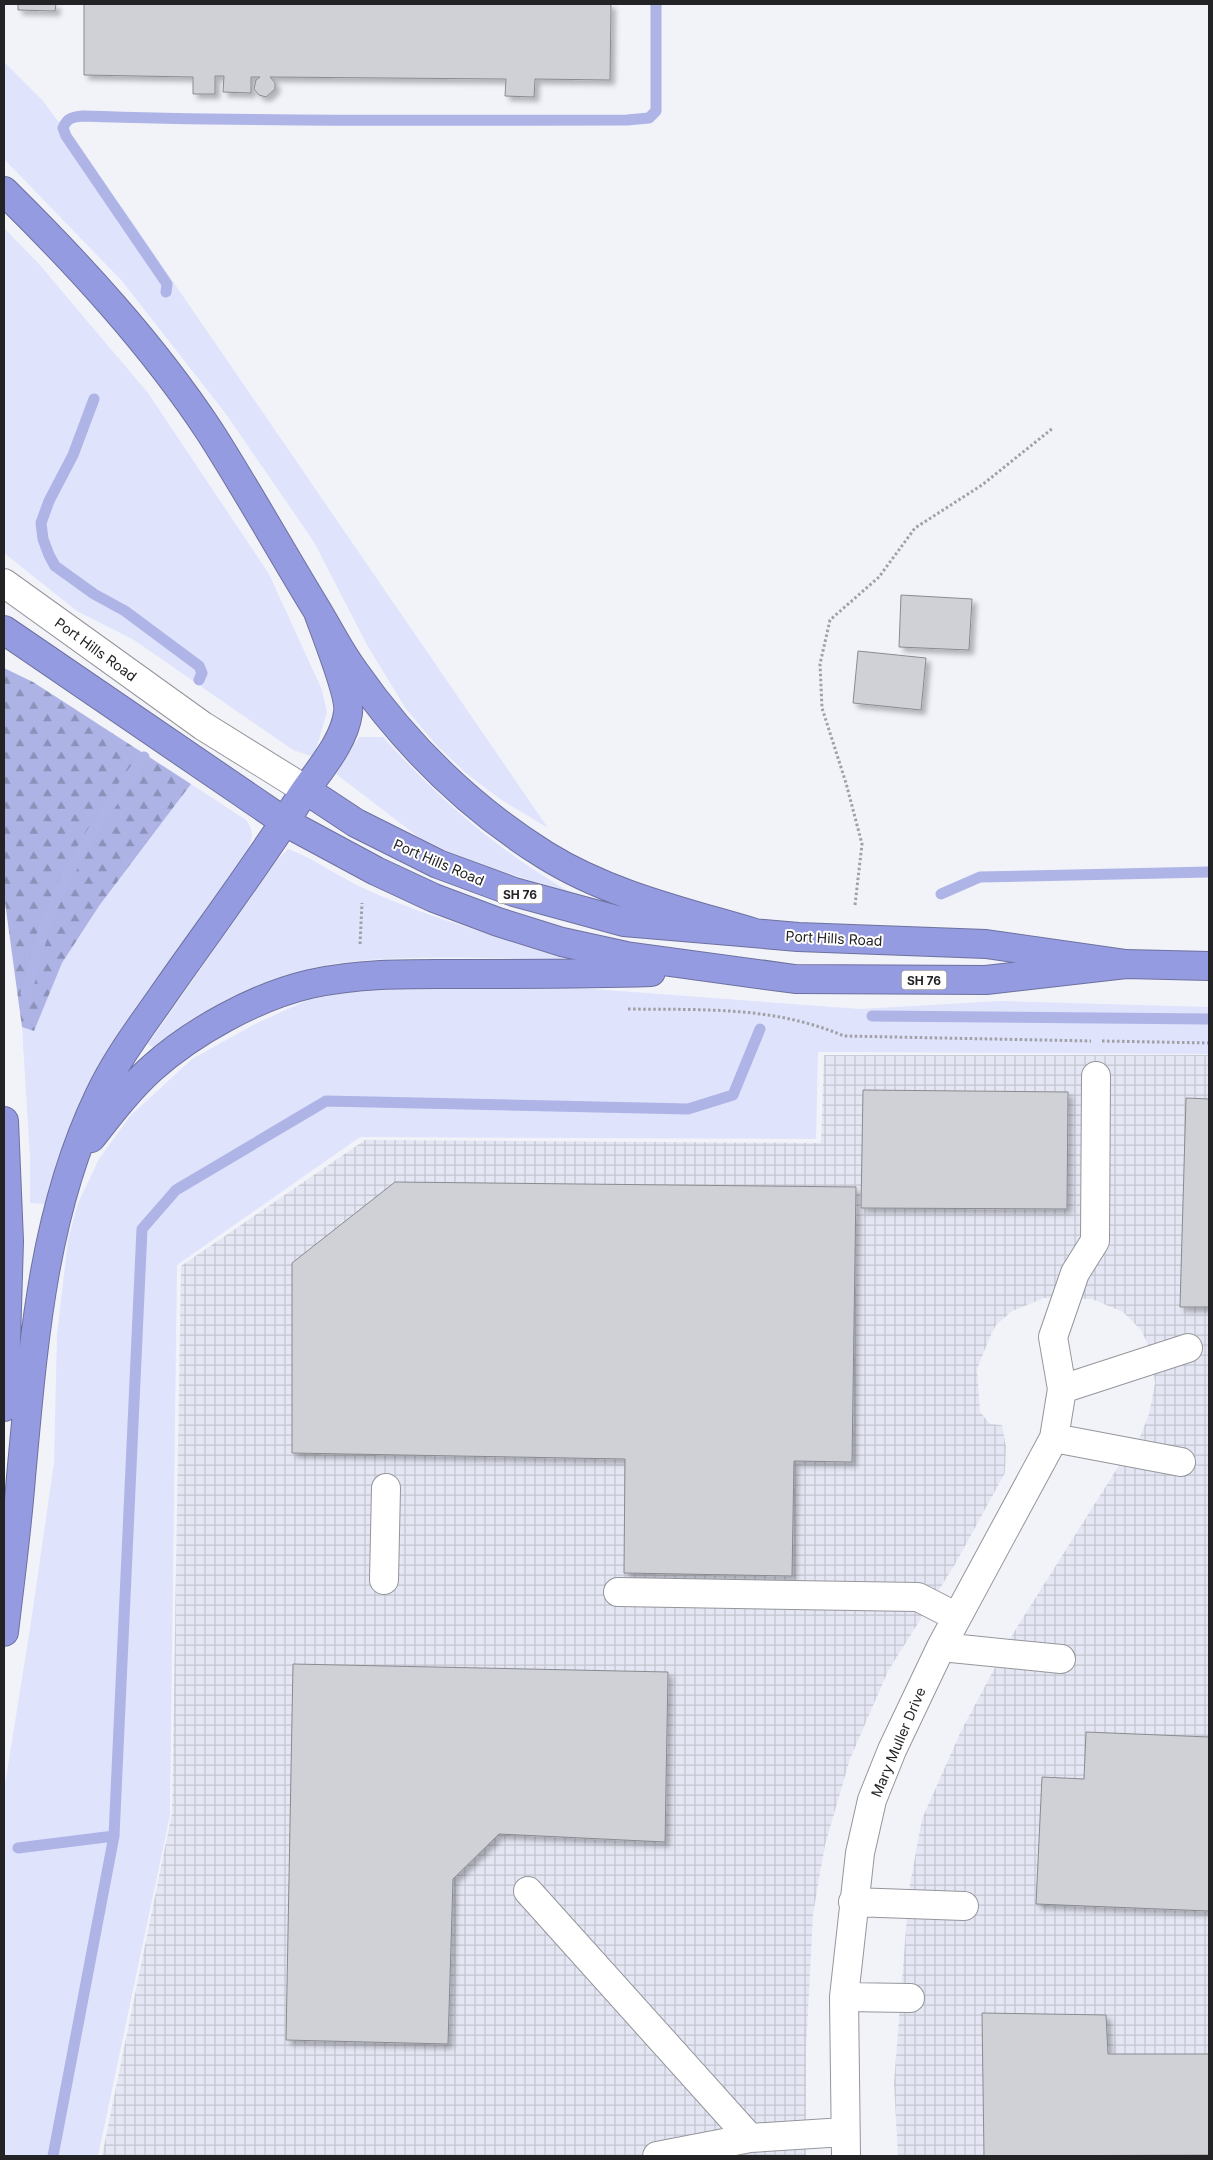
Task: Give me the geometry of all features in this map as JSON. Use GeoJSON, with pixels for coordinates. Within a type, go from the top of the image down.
{"type":"FeatureCollection","features":[{"type":"Feature","properties":{"kind":"highway"},"geometry":{"type":"LineString","coordinates":[[4,191],[43,230],[154,357],[209,431],[352,669],[390,720],[430,763],[489,816],[548,857],[602,884],[755,933]]}},
{"type":"Feature","properties":{"kind":"highway"},"geometry":{"type":"LineString","coordinates":[[4,1632],[38,1310],[49,1247],[75,1158],[100,1094],[130,1042],[285,822],[324,764],[345,727],[349,710],[346,694],[318,612]]}},
{"type":"Feature","properties":{"kind":"highway","name":"Port Hills Road"},"geometry":{"type":"LineString","coordinates":[[4,630],[285,822],[434,898],[498,922],[562,942],[626,956],[795,979],[986,980],[1126,964]]}},
{"type":"Feature","properties":{"kind":"highway","name":"Port Hills Road"},"geometry":{"type":"LineString","coordinates":[[306,790],[356,823],[401,847],[477,880],[624,922],[850,940],[986,944],[1126,964],[1209,966]]}},
{"type":"Feature","properties":{"kind":"highway"},"geometry":{"type":"LineString","coordinates":[[75,1158],[120,1101],[151,1069],[223,1018],[309,984],[356,977],[410,974],[574,974],[722,970]]}},
{"type":"Feature","properties":{"kind":"highway"},"geometry":{"type":"LineString","coordinates":[[4,1121],[9,1241],[4,1407]]}},
{"type":"Feature","properties":{"kind":"street","name":"Port Hills Road"},"geometry":{"type":"LineString","coordinates":[[4,583],[203,726],[306,790]]}},
{"type":"Feature","properties":{"kind":"street","name":"Mary Muller Drive"},"geometry":{"type":"LineString","coordinates":[[845,2144],[844,1997],[853,1902],[860,1853],[872,1800],[892,1750],[941,1647],[1054,1438],[1062,1389],[1053,1337],[1075,1273],[1095,1241],[1096,1076]]}},
{"type":"Feature","properties":{"kind":"street"},"geometry":{"type":"LineString","coordinates":[[1062,1389],[1188,1348]]}},
{"type":"Feature","properties":{"kind":"street"},"geometry":{"type":"LineString","coordinates":[[1054,1438],[1182,1462]]}},
{"type":"Feature","properties":{"kind":"street"},"geometry":{"type":"LineString","coordinates":[[384,1580],[386,1488]]}},
{"type":"Feature","properties":{"kind":"street"},"geometry":{"type":"LineString","coordinates":[[618,1592],[918,1597],[957,1617]]}},
{"type":"Feature","properties":{"kind":"street"},"geometry":{"type":"LineString","coordinates":[[941,1647],[1061,1659]]}},
{"type":"Feature","properties":{"kind":"street"},"geometry":{"type":"LineString","coordinates":[[528,1891],[750,2138]]}},
{"type":"Feature","properties":{"kind":"street"},"geometry":{"type":"LineString","coordinates":[[853,1902],[964,1906]]}},
{"type":"Feature","properties":{"kind":"street"},"geometry":{"type":"LineString","coordinates":[[844,1997],[910,1998]]}},
{"type":"Feature","properties":{"kind":"street"},"geometry":{"type":"LineString","coordinates":[[657,2156],[750,2138],[845,2144]]}},
{"type":"Feature","properties":{"kind":"path"},"geometry":{"type":"LineString","coordinates":[[850,940],[862,844],[846,782],[822,708],[820,664],[830,620],[879,577],[915,528],[982,485],[1053,428]]}},
{"type":"Feature","properties":{"kind":"path"},"geometry":{"type":"LineString","coordinates":[[360,952],[362,897]]}},
{"type":"Feature","properties":{"kind":"path"},"geometry":{"type":"LineString","coordinates":[[624,1009],[751,1011],[823,1027],[844,1036],[1209,1043]]}},
{"type":"Feature","properties":{"kind":"shaded area"},"geometry":{"type":"Polygon","coordinates":[[[4,62],[43,101],[128,216],[548,828],[500,799],[467,774],[438,747],[406,709],[367,645],[314,542],[226,414],[122,281],[4,159],[4,62]]]}},
{"type":"Feature","properties":{"kind":"shaded area"},"geometry":{"type":"Polygon","coordinates":[[[4,228],[39,264],[148,393],[269,574],[322,690],[327,712],[314,757],[293,750],[134,640],[77,611],[4,553],[4,228]]]}},
{"type":"Feature","properties":{"kind":"shaded area"},"geometry":{"type":"Polygon","coordinates":[[[359,737],[383,737],[449,804],[495,842],[573,894],[485,866],[425,842],[336,774],[359,737]]]}},
{"type":"Feature","properties":{"kind":"shaded area"},"geometry":{"type":"Polygon","coordinates":[[[191,784],[246,820],[252,837],[250,845],[98,1070],[76,1115],[45,1204],[30,1203],[30,1157],[22,1027],[34,1030],[62,963],[99,906],[191,784]]]}},
{"type":"Feature","properties":{"kind":"shaded area"},"geometry":{"type":"Polygon","coordinates":[[[288,849],[365,889],[414,909],[490,935],[567,956],[565,960],[403,958],[324,966],[298,972],[245,991],[196,1017],[154,1048],[148,1044],[277,860],[288,849]]]}},
{"type":"Feature","properties":{"kind":"shaded area"},"geometry":{"type":"Polygon","coordinates":[[[474,984],[539,985],[860,1009],[1001,1001],[1209,1007],[1209,1054],[818,1052],[816,1139],[360,1137],[177,1265],[170,1815],[98,2156],[4,2156],[4,1791],[54,1463],[57,1335],[68,1240],[78,1203],[99,1159],[130,1116],[192,1059],[255,1024],[310,999],[370,989],[474,984]]]}},
{"type":"Feature","properties":{"kind":"shaded area"},"geometry":{"type":"Polygon","coordinates":[[[824,1055],[1209,1055],[1209,2156],[898,2156],[894,2083],[909,1890],[922,1819],[961,1731],[1014,1632],[1118,1467],[1140,1437],[1149,1414],[1155,1383],[1150,1349],[1141,1330],[1123,1312],[1092,1299],[1044,1298],[1012,1311],[996,1325],[989,1339],[977,1369],[980,1412],[990,1424],[1002,1425],[1006,1447],[1005,1473],[954,1566],[888,1671],[850,1759],[825,1845],[813,1914],[806,2050],[806,2156],[102,2156],[172,1813],[181,1266],[365,1140],[821,1143],[824,1055]]]}},
{"type":"Feature","properties":{"kind":"green space"},"geometry":{"type":"Polygon","coordinates":[[[4,668],[33,682],[191,784],[99,906],[62,963],[34,1031],[22,1027],[4,895],[4,668]]]}},
{"type":"Feature","properties":{"kind":"building"},"geometry":{"type":"Polygon","coordinates":[[[18,4],[56,4],[55,11],[18,10],[18,4]]]}},
{"type":"Feature","properties":{"kind":"building"},"geometry":{"type":"Polygon","coordinates":[[[84,4],[611,4],[610,80],[535,79],[534,97],[505,96],[506,79],[270,77],[275,83],[275,89],[266,97],[259,95],[254,89],[256,80],[260,77],[251,77],[251,93],[223,92],[224,76],[215,76],[215,94],[193,94],[193,77],[84,75],[84,4]]]}},
{"type":"Feature","properties":{"kind":"building"},"geometry":{"type":"Polygon","coordinates":[[[901,595],[972,599],[969,650],[899,647],[901,595]]]}},
{"type":"Feature","properties":{"kind":"building"},"geometry":{"type":"Polygon","coordinates":[[[858,651],[926,658],[921,710],[853,703],[858,651]]]}},
{"type":"Feature","properties":{"kind":"building"},"geometry":{"type":"Polygon","coordinates":[[[863,1090],[1068,1092],[1067,1209],[861,1208],[863,1090]]]}},
{"type":"Feature","properties":{"kind":"building"},"geometry":{"type":"Polygon","coordinates":[[[1186,1098],[1209,1099],[1209,1307],[1180,1307],[1186,1098]]]}},
{"type":"Feature","properties":{"kind":"building"},"geometry":{"type":"Polygon","coordinates":[[[395,1182],[856,1187],[852,1462],[794,1461],[792,1576],[624,1573],[625,1459],[292,1453],[292,1263],[395,1182]]]}},
{"type":"Feature","properties":{"kind":"building"},"geometry":{"type":"Polygon","coordinates":[[[293,1664],[668,1672],[665,1842],[499,1834],[453,1879],[448,2044],[286,2040],[293,1664]]]}},
{"type":"Feature","properties":{"kind":"building"},"geometry":{"type":"Polygon","coordinates":[[[1086,1732],[1209,1737],[1209,1911],[1036,1904],[1042,1777],[1084,1779],[1086,1732]]]}},
{"type":"Feature","properties":{"kind":"building"},"geometry":{"type":"Polygon","coordinates":[[[982,2013],[1106,2015],[1108,2054],[1209,2054],[1209,2155],[984,2156],[982,2013]]]}},
{"type":"Feature","properties":{"kind":"waterway"},"geometry":{"type":"LineString","coordinates":[[166,292],[167,284],[66,136],[63,128],[70,119],[83,116],[355,120],[627,120],[649,118],[656,111],[656,4]]}},
{"type":"Feature","properties":{"kind":"waterway"},"geometry":{"type":"LineString","coordinates":[[94,399],[73,455],[49,501],[41,523],[43,539],[55,566],[94,594],[125,611],[199,666],[202,673],[199,680]]}},
{"type":"Feature","properties":{"kind":"waterway"},"geometry":{"type":"LineString","coordinates":[[26,993],[47,920],[56,898],[78,856],[103,815],[144,757]]}},
{"type":"Feature","properties":{"kind":"waterway"},"geometry":{"type":"LineString","coordinates":[[941,894],[980,877],[1209,872]]}},
{"type":"Feature","properties":{"kind":"waterway"},"geometry":{"type":"LineString","coordinates":[[872,1016],[1209,1019]]}},
{"type":"Feature","properties":{"kind":"waterway"},"geometry":{"type":"LineString","coordinates":[[53,2156],[114,1836],[142,1229],[176,1190],[326,1101],[688,1109],[733,1095],[760,1029]]}},
{"type":"Feature","properties":{"kind":"waterway"},"geometry":{"type":"LineString","coordinates":[[18,1848],[114,1836]]}}]}
